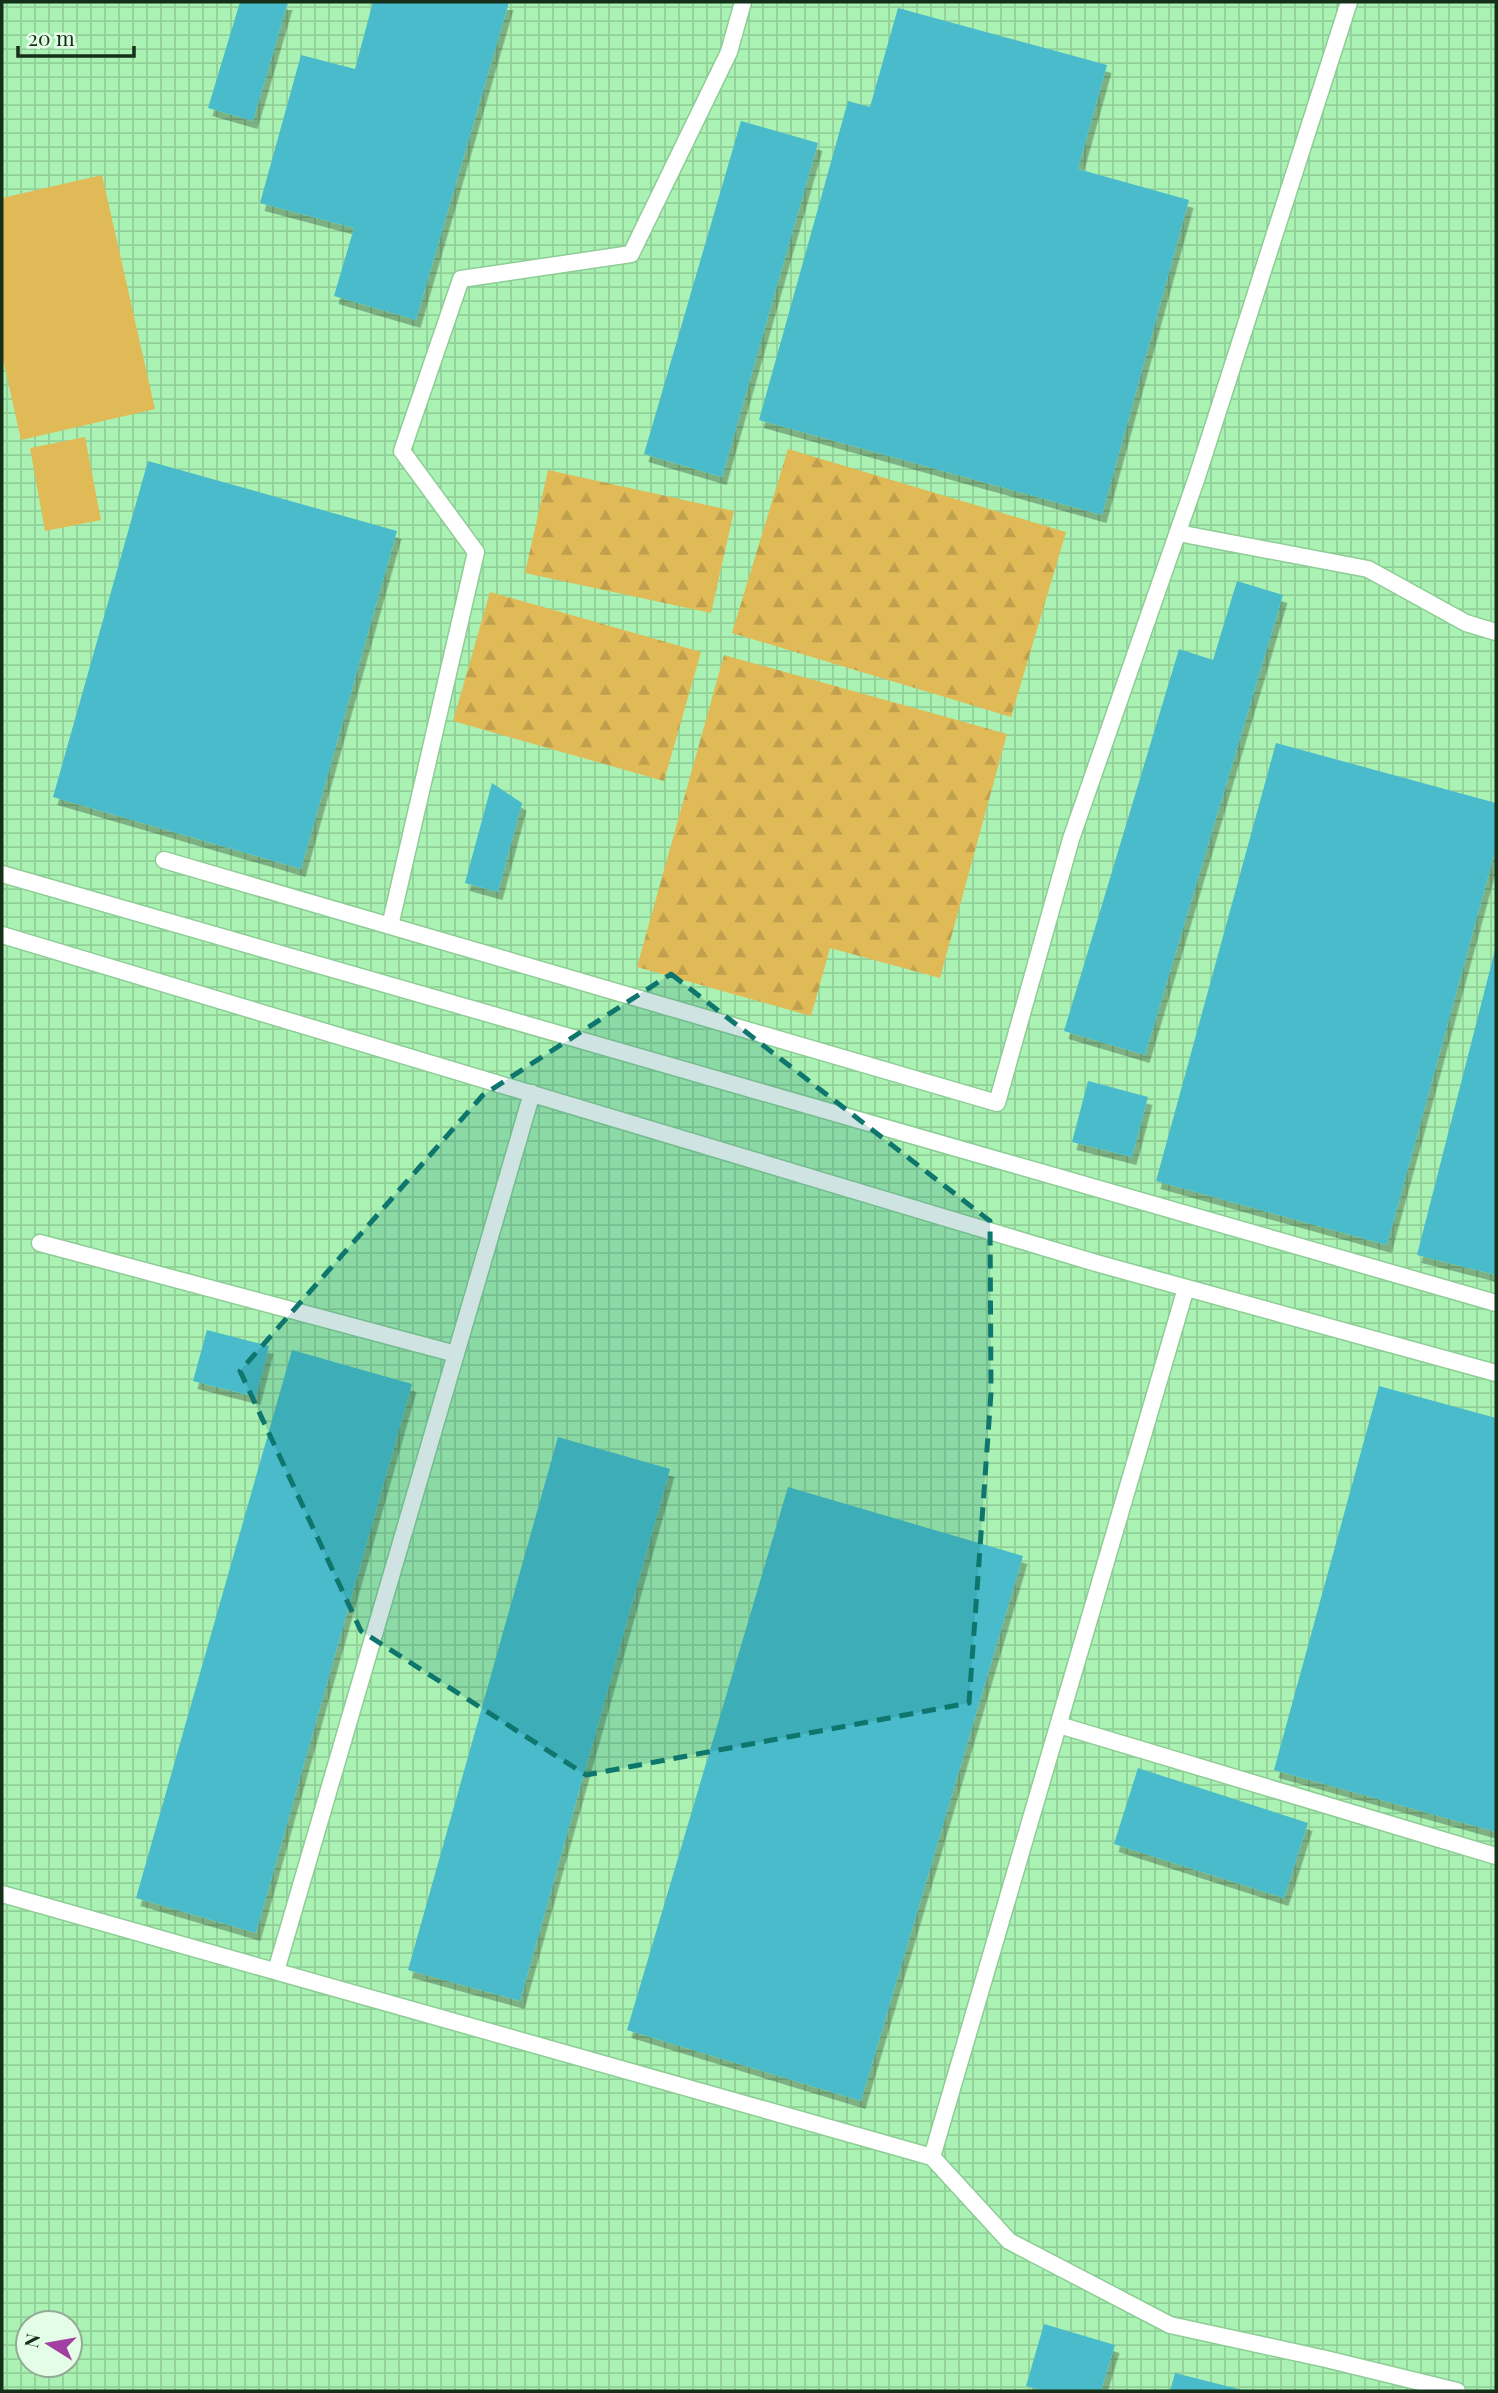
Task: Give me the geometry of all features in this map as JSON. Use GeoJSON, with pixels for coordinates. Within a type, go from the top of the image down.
{"type":"FeatureCollection","features":[{"type":"Feature","properties":{"kind":"lane"},"geometry":{"type":"LineString","coordinates":[[390,926],[475,552],[402,451],[461,279],[631,254],[729,52],[743,2]]}},
{"type":"Feature","properties":{"kind":"lane"},"geometry":{"type":"LineString","coordinates":[[164,860],[997,1103],[1071,839],[1178,533],[1349,2]]}},
{"type":"Feature","properties":{"kind":"lane"},"geometry":{"type":"LineString","coordinates":[[1178,533],[1368,569],[1466,623],[1496,632]]}},
{"type":"Feature","properties":{"kind":"lane"},"geometry":{"type":"LineString","coordinates":[[2,874],[1496,1303]]}},
{"type":"Feature","properties":{"kind":"lane"},"geometry":{"type":"LineString","coordinates":[[2,934],[1082,1259],[1496,1373]]}},
{"type":"Feature","properties":{"kind":"lane"},"geometry":{"type":"LineString","coordinates":[[276,1971],[532,1093]]}},
{"type":"Feature","properties":{"kind":"lane"},"geometry":{"type":"LineString","coordinates":[[40,1243],[456,1354]]}},
{"type":"Feature","properties":{"kind":"lane"},"geometry":{"type":"LineString","coordinates":[[932,2157],[1186,1288]]}},
{"type":"Feature","properties":{"kind":"lane"},"geometry":{"type":"LineString","coordinates":[[1059,1725],[1496,1856]]}},
{"type":"Feature","properties":{"kind":"lane"},"geometry":{"type":"LineString","coordinates":[[2,1894],[932,2157],[1009,2241],[1170,2325],[1457,2391]]}},
{"type":"Feature","properties":{"kind":"highlighted area"},"geometry":{"type":"Polygon","coordinates":[[[671,974],[990,1221],[991,1393],[969,1703],[586,1775],[361,1631],[240,1371],[483,1095],[671,974]]]}},
{"type":"Feature","properties":{"kind":"shaded area"},"geometry":{"type":"Polygon","coordinates":[[[2,2],[1496,2],[1496,2391],[2,2391],[2,2]]]}},
{"type":"Feature","properties":{"kind":"green space"},"geometry":{"type":"Polygon","coordinates":[[[102,175],[155,409],[21,440],[2,355],[2,198],[102,175]]]}},
{"type":"Feature","properties":{"kind":"green space"},"geometry":{"type":"Polygon","coordinates":[[[85,437],[101,520],[45,531],[30,448],[85,437]]]}},
{"type":"Feature","properties":{"kind":"green space"},"geometry":{"type":"Polygon","coordinates":[[[788,449],[1066,532],[1011,717],[732,633],[788,449]]]}},
{"type":"Feature","properties":{"kind":"green space"},"geometry":{"type":"Polygon","coordinates":[[[548,470],[734,511],[711,613],[525,573],[548,470]]]}},
{"type":"Feature","properties":{"kind":"green space"},"geometry":{"type":"Polygon","coordinates":[[[490,592],[701,652],[664,781],[453,721],[490,592]]]}},
{"type":"Feature","properties":{"kind":"green space"},"geometry":{"type":"Polygon","coordinates":[[[724,655],[1007,734],[940,978],[830,948],[811,1016],[637,967],[724,655]]]}},
{"type":"Feature","properties":{"kind":"building"},"geometry":{"type":"Polygon","coordinates":[[[240,2],[288,2],[253,121],[208,108],[240,2]]]}},
{"type":"Feature","properties":{"kind":"building"},"geometry":{"type":"Polygon","coordinates":[[[373,2],[509,2],[416,320],[334,296],[354,228],[260,203],[301,55],[355,69],[373,2]]]}},
{"type":"Feature","properties":{"kind":"building"},"geometry":{"type":"Polygon","coordinates":[[[898,8],[1107,65],[1078,169],[1189,200],[1102,515],[759,420],[848,101],[870,107],[898,8]]]}},
{"type":"Feature","properties":{"kind":"building"},"geometry":{"type":"Polygon","coordinates":[[[741,121],[818,143],[722,477],[644,454],[741,121]]]}},
{"type":"Feature","properties":{"kind":"building"},"geometry":{"type":"Polygon","coordinates":[[[148,461],[397,531],[301,869],[53,797],[148,461]]]}},
{"type":"Feature","properties":{"kind":"building"},"geometry":{"type":"Polygon","coordinates":[[[1237,581],[1283,595],[1145,1055],[1064,1031],[1179,649],[1213,660],[1237,581]]]}},
{"type":"Feature","properties":{"kind":"building"},"geometry":{"type":"Polygon","coordinates":[[[1276,743],[1496,803],[1496,848],[1387,1245],[1156,1181],[1276,743]]]}},
{"type":"Feature","properties":{"kind":"building"},"geometry":{"type":"Polygon","coordinates":[[[492,783],[522,803],[498,892],[465,883],[492,783]]]}},
{"type":"Feature","properties":{"kind":"building"},"geometry":{"type":"Polygon","coordinates":[[[1496,950],[1496,1275],[1417,1255],[1496,950]]]}},
{"type":"Feature","properties":{"kind":"building"},"geometry":{"type":"Polygon","coordinates":[[[1088,1081],[1148,1097],[1132,1157],[1072,1142],[1088,1081]]]}},
{"type":"Feature","properties":{"kind":"building"},"geometry":{"type":"Polygon","coordinates":[[[207,1330],[269,1346],[256,1397],[193,1381],[207,1330]]]}},
{"type":"Feature","properties":{"kind":"building"},"geometry":{"type":"Polygon","coordinates":[[[292,1350],[412,1384],[256,1933],[136,1898],[292,1350]]]}},
{"type":"Feature","properties":{"kind":"building"},"geometry":{"type":"Polygon","coordinates":[[[1379,1386],[1496,1418],[1496,1832],[1274,1770],[1379,1386]]]}},
{"type":"Feature","properties":{"kind":"building"},"geometry":{"type":"Polygon","coordinates":[[[558,1437],[670,1469],[520,2001],[408,1970],[558,1437]]]}},
{"type":"Feature","properties":{"kind":"building"},"geometry":{"type":"Polygon","coordinates":[[[788,1487],[1023,1556],[861,2101],[627,2030],[788,1487]]]}},
{"type":"Feature","properties":{"kind":"building"},"geometry":{"type":"Polygon","coordinates":[[[1138,1768],[1308,1823],[1284,1898],[1114,1844],[1138,1768]]]}},
{"type":"Feature","properties":{"kind":"building"},"geometry":{"type":"Polygon","coordinates":[[[1044,2324],[1115,2345],[1101,2391],[1044,2391],[1026,2386],[1044,2324]]]}},
{"type":"Feature","properties":{"kind":"building"},"geometry":{"type":"Polygon","coordinates":[[[1175,2373],[1242,2390],[1170,2391],[1175,2373]]]}}]}
